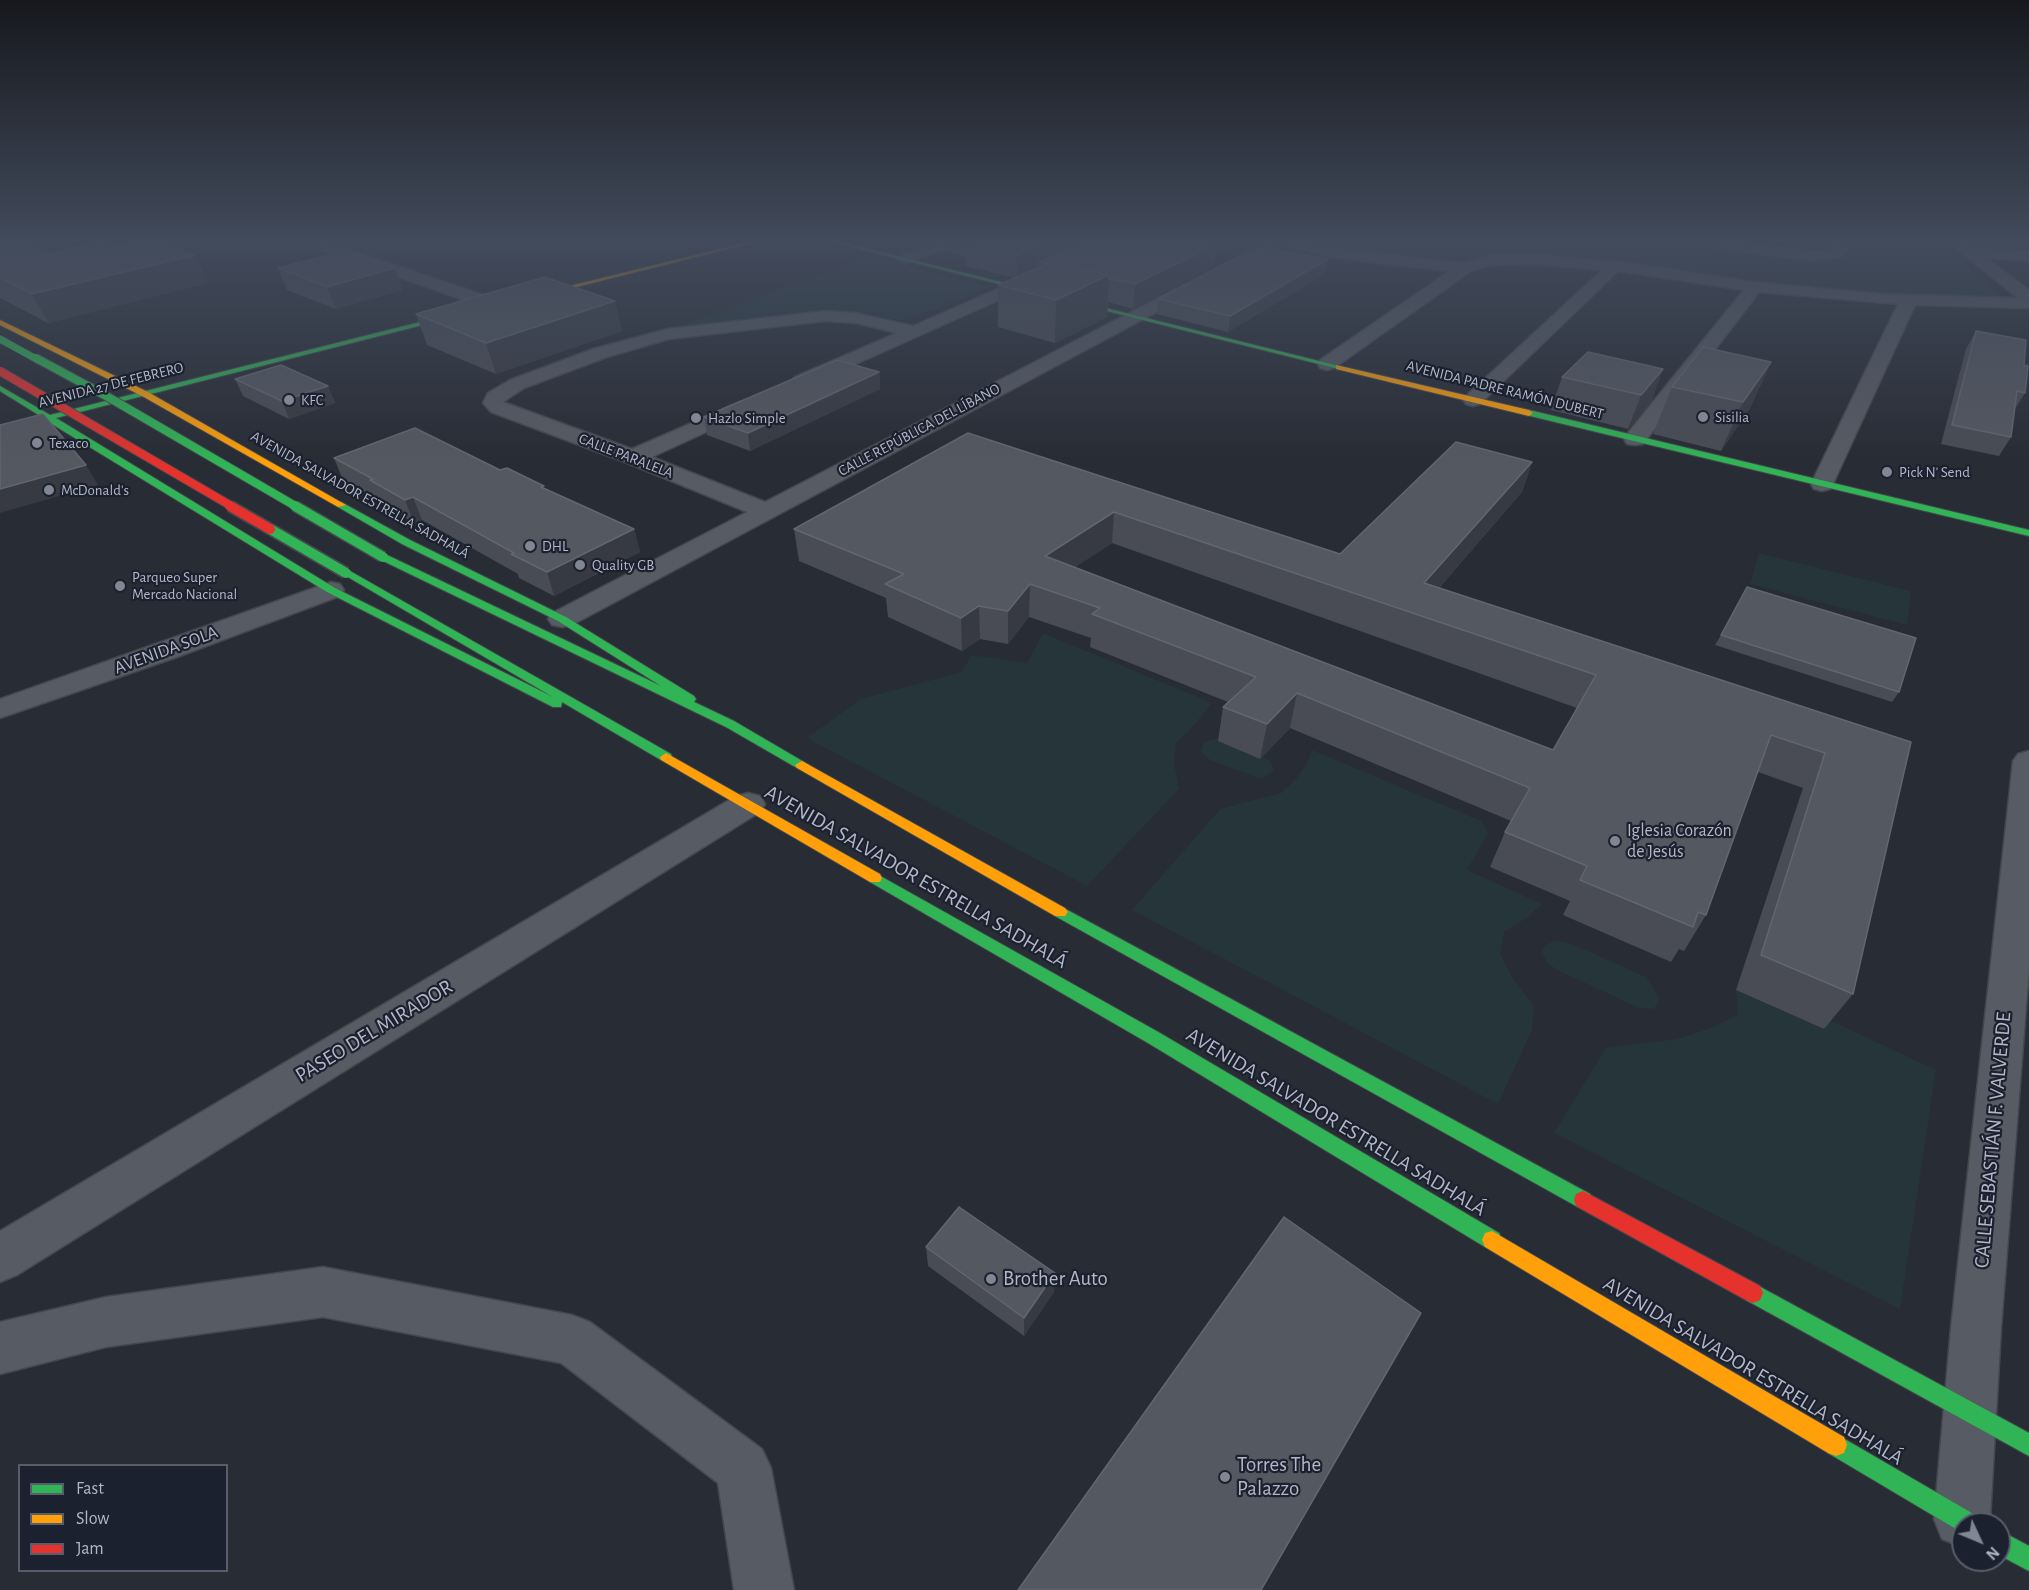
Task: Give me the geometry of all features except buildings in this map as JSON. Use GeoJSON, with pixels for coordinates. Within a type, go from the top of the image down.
{"type":"FeatureCollection","features":[{"type":"Feature","properties":{"kind":"main road"},"geometry":{"type":"LineString","coordinates":[[221,360],[400,316]]}},
{"type":"Feature","properties":{"kind":"main road","name":"AVENIDA 27 DE FEBRERO"},"geometry":{"type":"LineString","coordinates":[[0,430],[145,394],[428,316]]}},
{"type":"Feature","properties":{"kind":"main road","name":"AVENIDA PADRE RAMÓN DUBERT"},"geometry":{"type":"LineString","coordinates":[[1135,316],[2029,533]]}},
{"type":"Feature","properties":{"kind":"main road","name":"AVENIDA SALVADOR ESTRELLA SADHALÁ"},"geometry":{"type":"LineString","coordinates":[[0,322],[145,394],[406,542],[562,619],[730,724],[1099,934],[2029,1445]]}},
{"type":"Feature","properties":{"kind":"main road","name":"AVENIDA SALVADOR ESTRELLA SADHALÁ"},"geometry":{"type":"LineString","coordinates":[[0,339],[108,397],[383,557],[730,724]]}},
{"type":"Feature","properties":{"kind":"main road","name":"AVENIDA SALVADOR ESTRELLA SADHALÁ"},"geometry":{"type":"LineString","coordinates":[[0,371],[339,582],[676,764]]}},
{"type":"Feature","properties":{"kind":"main road","name":"AVENIDA 27 DE FEBRERO"},"geometry":{"type":"LineString","coordinates":[[9,412],[141,379]]}},
{"type":"Feature","properties":{"kind":"main road","name":"AVENIDA SALVADOR ESTRELLA SADHALÁ"},"geometry":{"type":"LineString","coordinates":[[0,388],[339,582],[748,804],[1154,1038],[1951,1513]]}},
{"type":"Feature","properties":{"kind":"main road"},"geometry":{"type":"LineString","coordinates":[[2011,1549],[2029,1559]]}},
{"type":"Feature","properties":{"kind":"street","name":"CALLE PARALELA"},"geometry":{"type":"LineString","coordinates":[[766,511],[633,457],[498,408],[493,403],[495,397],[510,387],[600,353],[668,334],[823,316]]}},
{"type":"Feature","properties":{"kind":"street","name":"CALLE PARALELA"},"geometry":{"type":"LineString","coordinates":[[828,316],[856,318],[913,331]]}},
{"type":"Feature","properties":{"kind":"street"},"geometry":{"type":"LineString","coordinates":[[784,389],[948,316]]}},
{"type":"Feature","properties":{"kind":"street","name":"CALLE REPÚBLICA DEL LÍBANO"},"geometry":{"type":"LineString","coordinates":[[562,619],[1134,316]]}},
{"type":"Feature","properties":{"kind":"street"},"geometry":{"type":"LineString","coordinates":[[1327,364],[1396,316]]}},
{"type":"Feature","properties":{"kind":"street"},"geometry":{"type":"LineString","coordinates":[[1473,400],[1562,316]]}},
{"type":"Feature","properties":{"kind":"street"},"geometry":{"type":"LineString","coordinates":[[1635,439],[1732,316]]}},
{"type":"Feature","properties":{"kind":"street"},"geometry":{"type":"LineString","coordinates":[[1822,484],[1901,316]]}},
{"type":"Feature","properties":{"kind":"street"},"geometry":{"type":"LineString","coordinates":[[633,457],[763,399]]}},
{"type":"Feature","properties":{"kind":"street","name":"AVENIDA SOLA"},"geometry":{"type":"LineString","coordinates":[[0,709],[167,651],[339,582]]}},
{"type":"Feature","properties":{"kind":"street","name":"CALLE SEBASTIÁN F. VALVERDE"},"geometry":{"type":"LineString","coordinates":[[1966,1512],[1969,1412],[2028,774]]}},
{"type":"Feature","properties":{"kind":"street","name":"PASEO DEL MIRADOR"},"geometry":{"type":"LineString","coordinates":[[0,1258],[748,804]]}},
{"type":"Feature","properties":{"kind":"street"},"geometry":{"type":"LineString","coordinates":[[0,1348],[106,1322],[323,1292],[572,1340],[743,1468],[764,1590]]}},
{"type":"Feature","properties":{"kind":"shaded area"},"geometry":{"type":"Polygon","coordinates":[[[705,316],[780,316],[672,328],[705,316]]]}},
{"type":"Feature","properties":{"kind":"shaded area"},"geometry":{"type":"Polygon","coordinates":[[[876,316],[916,316],[904,321],[876,316]]]}},
{"type":"Feature","properties":{"kind":"shaded area"},"geometry":{"type":"Polygon","coordinates":[[[1759,553],[1911,591],[1907,625],[1750,584],[1759,553]]]}},
{"type":"Feature","properties":{"kind":"shaded area"},"geometry":{"type":"Polygon","coordinates":[[[1043,633],[1212,703],[1176,743],[1174,762],[1179,789],[1087,886],[807,738],[861,699],[962,672],[971,655],[1027,663],[1043,633]]]}},
{"type":"Feature","properties":{"kind":"shaded area"},"geometry":{"type":"Polygon","coordinates":[[[1221,738],[1219,741],[1260,759],[1263,756],[1271,761],[1274,770],[1266,777],[1258,778],[1210,760],[1201,751],[1203,744],[1209,740],[1221,738]]]}},
{"type":"Feature","properties":{"kind":"shaded area"},"geometry":{"type":"Polygon","coordinates":[[[1312,750],[1481,821],[1488,833],[1467,870],[1542,904],[1528,917],[1504,932],[1500,954],[1512,977],[1534,1006],[1532,1030],[1498,1104],[1132,910],[1220,809],[1281,793],[1295,780],[1307,763],[1312,750]]]}},
{"type":"Feature","properties":{"kind":"shaded area"},"geometry":{"type":"Polygon","coordinates":[[[1555,941],[1572,944],[1646,977],[1660,999],[1654,1009],[1639,1008],[1557,970],[1547,963],[1542,952],[1545,945],[1555,941]]]}},
{"type":"Feature","properties":{"kind":"shaded area"},"geometry":{"type":"Polygon","coordinates":[[[1736,990],[1824,1029],[1827,1019],[1936,1070],[1900,1309],[1554,1133],[1606,1048],[1677,1039],[1714,1027],[1738,1014],[1736,990]]]}},
{"type":"Feature","properties":{"kind":"traffic: fast"},"geometry":{"type":"LineString","coordinates":[[0,430],[451,316]]}},
{"type":"Feature","properties":{"kind":"traffic: fast"},"geometry":{"type":"LineString","coordinates":[[1134,316],[1339,367]]}},
{"type":"Feature","properties":{"kind":"traffic: fast"},"geometry":{"type":"LineString","coordinates":[[0,339],[108,397],[383,557]]}},
{"type":"Feature","properties":{"kind":"traffic: fast"},"geometry":{"type":"LineString","coordinates":[[0,388],[331,590],[557,704]]}},
{"type":"Feature","properties":{"kind":"traffic: fast"},"geometry":{"type":"LineString","coordinates":[[1529,413],[2029,533]]}},
{"type":"Feature","properties":{"kind":"traffic: fast"},"geometry":{"type":"LineString","coordinates":[[341,505],[406,542],[562,619],[690,699]]}},
{"type":"Feature","properties":{"kind":"traffic: fast"},"geometry":{"type":"LineString","coordinates":[[270,529],[346,573]]}},
{"type":"Feature","properties":{"kind":"traffic: fast"},"geometry":{"type":"LineString","coordinates":[[383,557],[730,724],[802,765]]}},
{"type":"Feature","properties":{"kind":"traffic: fast"},"geometry":{"type":"LineString","coordinates":[[346,573],[666,757]]}},
{"type":"Feature","properties":{"kind":"traffic: fast"},"geometry":{"type":"LineString","coordinates":[[875,878],[1154,1038],[1492,1240]]}},
{"type":"Feature","properties":{"kind":"traffic: fast"},"geometry":{"type":"LineString","coordinates":[[1060,912],[1583,1200]]}},
{"type":"Feature","properties":{"kind":"traffic: fast"},"geometry":{"type":"LineString","coordinates":[[1753,1293],[2029,1445]]}},
{"type":"Feature","properties":{"kind":"traffic: fast"},"geometry":{"type":"LineString","coordinates":[[1836,1445],[1951,1513]]}},
{"type":"Feature","properties":{"kind":"traffic: fast"},"geometry":{"type":"LineString","coordinates":[[2011,1549],[2029,1559]]}},
{"type":"Feature","properties":{"kind":"traffic: slow"},"geometry":{"type":"LineString","coordinates":[[0,322],[145,394],[341,505]]}},
{"type":"Feature","properties":{"kind":"traffic: slow"},"geometry":{"type":"LineString","coordinates":[[1339,367],[1529,413]]}},
{"type":"Feature","properties":{"kind":"traffic: slow"},"geometry":{"type":"LineString","coordinates":[[666,757],[875,878]]}},
{"type":"Feature","properties":{"kind":"traffic: slow"},"geometry":{"type":"LineString","coordinates":[[802,765],[1060,912]]}},
{"type":"Feature","properties":{"kind":"traffic: slow"},"geometry":{"type":"LineString","coordinates":[[1492,1240],[1836,1445]]}},
{"type":"Feature","properties":{"kind":"traffic: jam"},"geometry":{"type":"LineString","coordinates":[[0,371],[270,529]]}},
{"type":"Feature","properties":{"kind":"traffic: jam"},"geometry":{"type":"LineString","coordinates":[[1583,1200],[1753,1293]]}},
{"type":"Feature","properties":{"kind":"place","name":"KFC"},"geometry":{"type":"Point","coordinates":[289,400]}},
{"type":"Feature","properties":{"kind":"place","name":"Sisilia"},"geometry":{"type":"Point","coordinates":[1703,417]}},
{"type":"Feature","properties":{"kind":"place","name":"Hazlo Simple"},"geometry":{"type":"Point","coordinates":[696,418]}},
{"type":"Feature","properties":{"kind":"place","name":"Texaco"},"geometry":{"type":"Point","coordinates":[37,443]}},
{"type":"Feature","properties":{"kind":"place","name":"Pick N' Send"},"geometry":{"type":"Point","coordinates":[1887,472]}},
{"type":"Feature","properties":{"kind":"place","name":"McDonald's"},"geometry":{"type":"Point","coordinates":[49,490]}},
{"type":"Feature","properties":{"kind":"place","name":"DHL"},"geometry":{"type":"Point","coordinates":[530,546]}},
{"type":"Feature","properties":{"kind":"place","name":"Quality GB"},"geometry":{"type":"Point","coordinates":[580,565]}},
{"type":"Feature","properties":{"kind":"place","name":"Parqueo Super Mercado Nacional"},"geometry":{"type":"Point","coordinates":[120,586]}},
{"type":"Feature","properties":{"kind":"place","name":"Iglesia Corazón de Jesús"},"geometry":{"type":"Point","coordinates":[1615,841]}},
{"type":"Feature","properties":{"kind":"place","name":"Brother Auto"},"geometry":{"type":"Point","coordinates":[991,1279]}},
{"type":"Feature","properties":{"kind":"place","name":"Torres The Palazzo"},"geometry":{"type":"Point","coordinates":[1225,1477]}}]}
